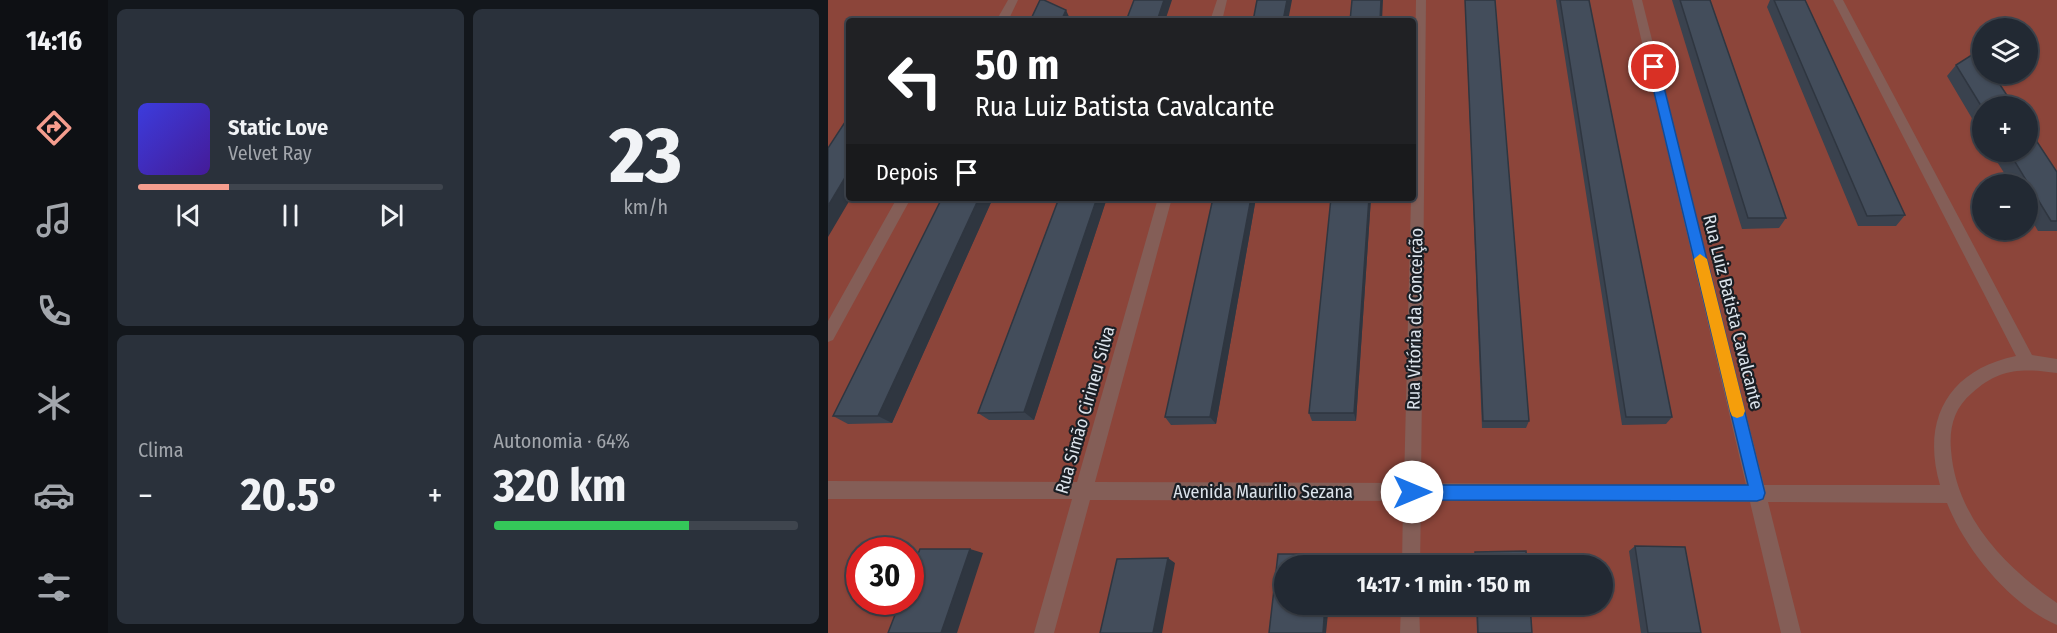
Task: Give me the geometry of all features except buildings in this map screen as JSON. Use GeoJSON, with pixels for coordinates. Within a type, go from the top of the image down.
{"type":"FeatureCollection","features":[{"type":"Feature","properties":{"kind":"street"},"geometry":{"type":"LineString","coordinates":[[1004,18],[1013,0]]}},
{"type":"Feature","properties":{"kind":"street"},"geometry":{"type":"LineString","coordinates":[[1217,18],[1222,0]]}},
{"type":"Feature","properties":{"kind":"street","name":"Rua Vitória da Conceição"},"geometry":{"type":"LineString","coordinates":[[1411,555],[1421,0]]}},
{"type":"Feature","properties":{"kind":"street","name":"Rua Luiz Batista Cavalcante"},"geometry":{"type":"LineString","coordinates":[[1637,0],[1791,633]]}},
{"type":"Feature","properties":{"kind":"street"},"geometry":{"type":"LineString","coordinates":[[1838,0],[2027,362]]}},
{"type":"Feature","properties":{"kind":"street"},"geometry":{"type":"LineString","coordinates":[[828,335],[902,201]]}},
{"type":"Feature","properties":{"kind":"street","name":"Rua Simão Cirineu Silva"},"geometry":{"type":"LineString","coordinates":[[1044,633],[1164,201]]}},
{"type":"Feature","properties":{"kind":"street"},"geometry":{"type":"LineString","coordinates":[[2057,366],[2027,362],[1999,368],[1973,381],[1953,400],[1942,427],[1941,461],[1950,494],[1979,544],[2019,587],[2057,615]]}},
{"type":"Feature","properties":{"kind":"street","name":"Avenida Maurilio Sezana"},"geometry":{"type":"LineString","coordinates":[[828,490],[1950,494]]}},
{"type":"Feature","properties":{"kind":"street"},"geometry":{"type":"LineString","coordinates":[[1410,615],[1410,633]]}},
{"type":"Feature","properties":{"kind":"shaded area"},"geometry":{"type":"Polygon","coordinates":[[[828,0],[2057,0],[2057,633],[828,633],[828,0]]]}},
{"type":"Feature","properties":{"kind":"slow traffic"},"geometry":{"type":"LineString","coordinates":[[1700,259],[1737,411]]}},
{"type":"Feature","properties":{"kind":"route"},"geometry":{"type":"LineString","coordinates":[[1412,492],[1757,493],[1654,67]]}}]}
